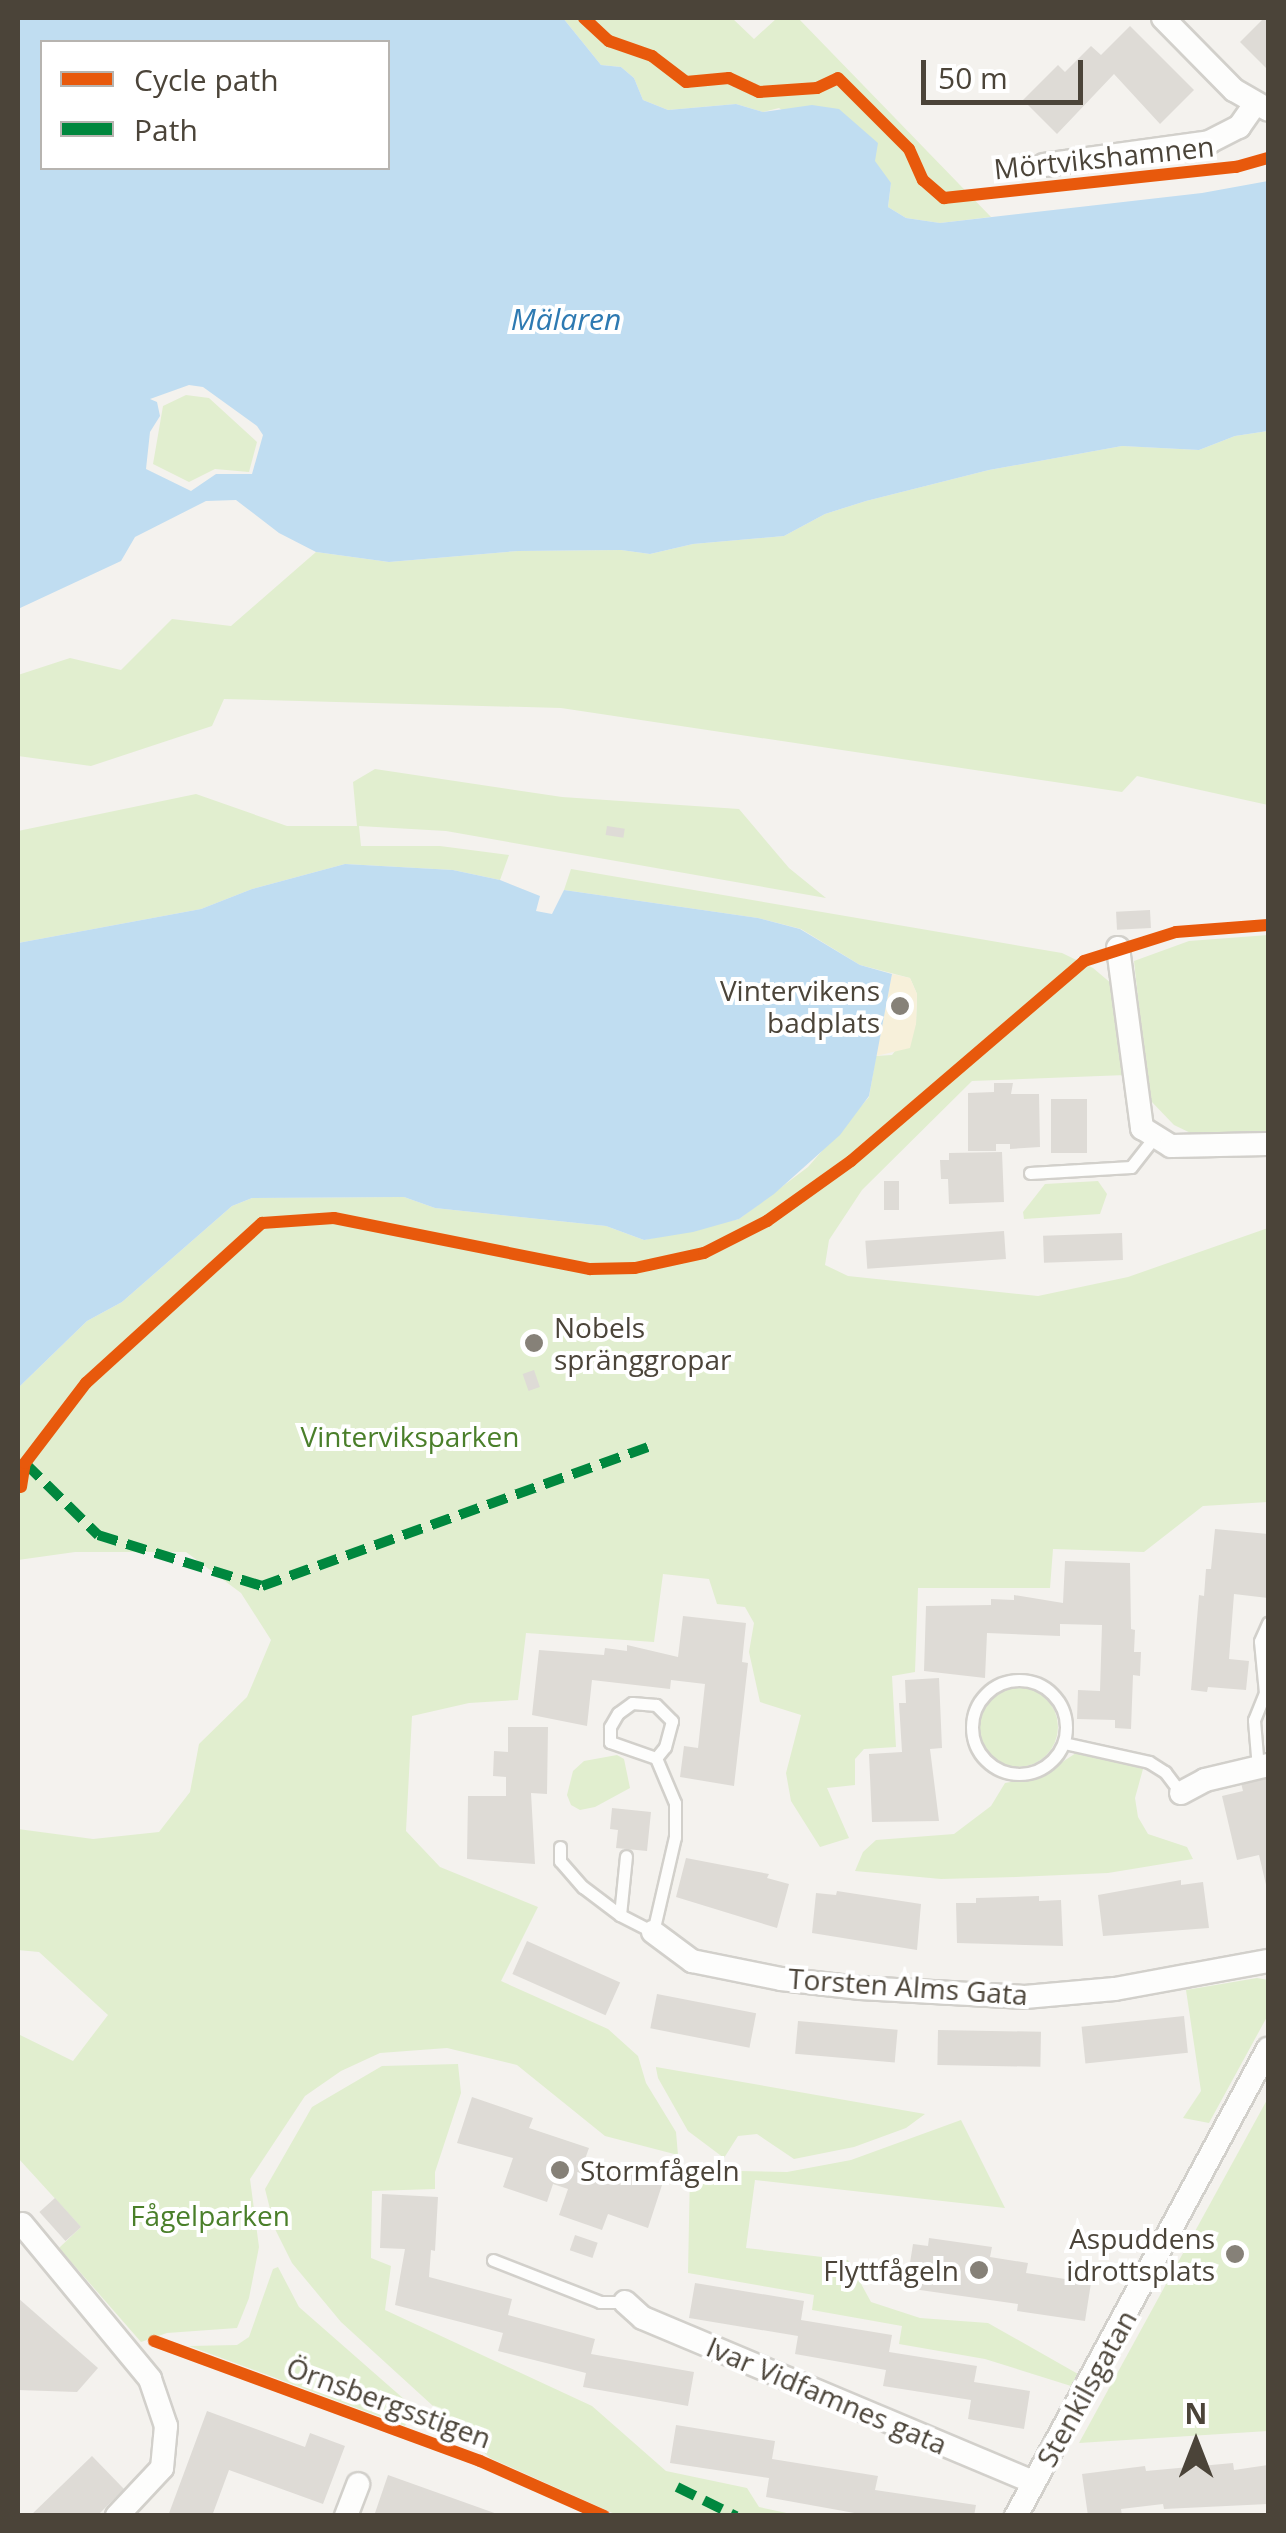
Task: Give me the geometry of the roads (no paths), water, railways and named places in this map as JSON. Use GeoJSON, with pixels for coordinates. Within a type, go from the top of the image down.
{"type":"FeatureCollection","features":[{"type":"Feature","properties":{"kind":"street"},"geometry":{"type":"LineString","coordinates":[[1044,165],[1209,142],[1239,126],[1262,107],[1234,90],[1163,18]]}},
{"type":"Feature","properties":{"kind":"street"},"geometry":{"type":"LineString","coordinates":[[1118,948],[1142,1128],[1172,1146],[1268,1144]]}},
{"type":"Feature","properties":{"kind":"street"},"geometry":{"type":"LineString","coordinates":[[1182,1793],[1205,1780],[1263,1766]]}},
{"type":"Feature","properties":{"kind":"street","name":"Torsten Alms Gata"},"geometry":{"type":"LineString","coordinates":[[653,1932],[692,1961],[782,1979],[1024,1997],[1114,1989],[1268,1960]]}},
{"type":"Feature","properties":{"kind":"street","name":"Stenkilsgatan"},"geometry":{"type":"LineString","coordinates":[[1016,2516],[1268,2049]]}},
{"type":"Feature","properties":{"kind":"street"},"geometry":{"type":"LineString","coordinates":[[22,2224],[150,2379],[166,2426],[162,2468],[118,2516]]}},
{"type":"Feature","properties":{"kind":"street","name":"Ivar Vidfamnes gata"},"geometry":{"type":"LineString","coordinates":[[625,2302],[643,2318],[1034,2482]]}},
{"type":"Feature","properties":{"kind":"street"},"geometry":{"type":"LineString","coordinates":[[346,2516],[358,2484]]}},
{"type":"Feature","properties":{"kind":"lane"},"geometry":{"type":"LineString","coordinates":[[1030,1173],[1131,1167],[1156,1136]]}},
{"type":"Feature","properties":{"kind":"lane"},"geometry":{"type":"LineString","coordinates":[[1263,1766],[1254,1720],[1265,1693],[1260,1641],[1268,1623]]}},
{"type":"Feature","properties":{"kind":"lane"},"geometry":{"type":"LineString","coordinates":[[1030,1681],[1044,1687],[1064,1712],[1064,1742],[1055,1758],[1040,1770],[1004,1772],[979,1753],[973,1738],[976,1707],[998,1684],[1030,1681]]}},
{"type":"Feature","properties":{"kind":"lane"},"geometry":{"type":"LineString","coordinates":[[560,1847],[560,1861],[583,1887],[620,1915],[653,1932],[675,1837],[675,1803],[656,1758],[610,1742],[610,1727],[618,1713],[632,1703],[656,1705],[672,1721],[665,1746],[656,1758]]}},
{"type":"Feature","properties":{"kind":"lane"},"geometry":{"type":"LineString","coordinates":[[1064,1742],[1149,1762],[1165,1772],[1182,1793]]}},
{"type":"Feature","properties":{"kind":"lane"},"geometry":{"type":"LineString","coordinates":[[620,1915],[626,1856]]}},
{"type":"Feature","properties":{"kind":"lane"},"geometry":{"type":"LineString","coordinates":[[493,2260],[600,2302],[625,2302]]}},
{"type":"Feature","properties":{"kind":"water","name":"Mälaren"},"geometry":{"type":"Polygon","coordinates":[[[18,18],[563,18],[601,65],[621,67],[634,78],[643,100],[668,110],[736,104],[763,112],[812,105],[839,109],[878,143],[875,161],[891,183],[888,207],[906,218],[940,223],[1202,193],[1268,181],[1268,431],[1235,436],[1199,450],[1122,446],[989,470],[825,514],[784,536],[693,544],[650,554],[621,550],[518,551],[389,562],[316,552],[279,533],[236,500],[206,501],[135,537],[121,561],[18,609],[18,18]],[[189,385],[150,399],[157,402],[160,416],[150,432],[146,469],[191,491],[216,474],[252,474],[263,435],[257,426],[203,387],[189,385]]]}},
{"type":"Feature","properties":{"kind":"water"},"geometry":{"type":"Polygon","coordinates":[[[345,864],[453,870],[500,880],[540,896],[536,911],[552,914],[564,890],[758,918],[800,929],[860,965],[892,974],[869,1096],[840,1135],[774,1194],[739,1219],[693,1232],[644,1240],[606,1226],[435,1208],[404,1197],[252,1198],[232,1206],[122,1302],[87,1321],[18,1388],[18,943],[201,909],[252,889],[345,864]]]}},
{"type":"Feature","properties":{"kind":"place","name":"Vintervikens badplats"},"geometry":{"type":"Point","coordinates":[900,1006]}},
{"type":"Feature","properties":{"kind":"place","name":"Nobels spränggropar"},"geometry":{"type":"Point","coordinates":[534,1343]}},
{"type":"Feature","properties":{"kind":"place","name":"Stormfågeln"},"geometry":{"type":"Point","coordinates":[560,2170]}},
{"type":"Feature","properties":{"kind":"place","name":"Aspuddens idrottsplats"},"geometry":{"type":"Point","coordinates":[1235,2254]}},
{"type":"Feature","properties":{"kind":"place","name":"Flyttfågeln"},"geometry":{"type":"Point","coordinates":[979,2270]}},
{"type":"Feature","properties":{"kind":"park label","name":"Vinterviksparken"},"geometry":{"type":"Point","coordinates":[410,1436]}},
{"type":"Feature","properties":{"kind":"park label","name":"Fågelparken"},"geometry":{"type":"Point","coordinates":[210,2215]}}]}
